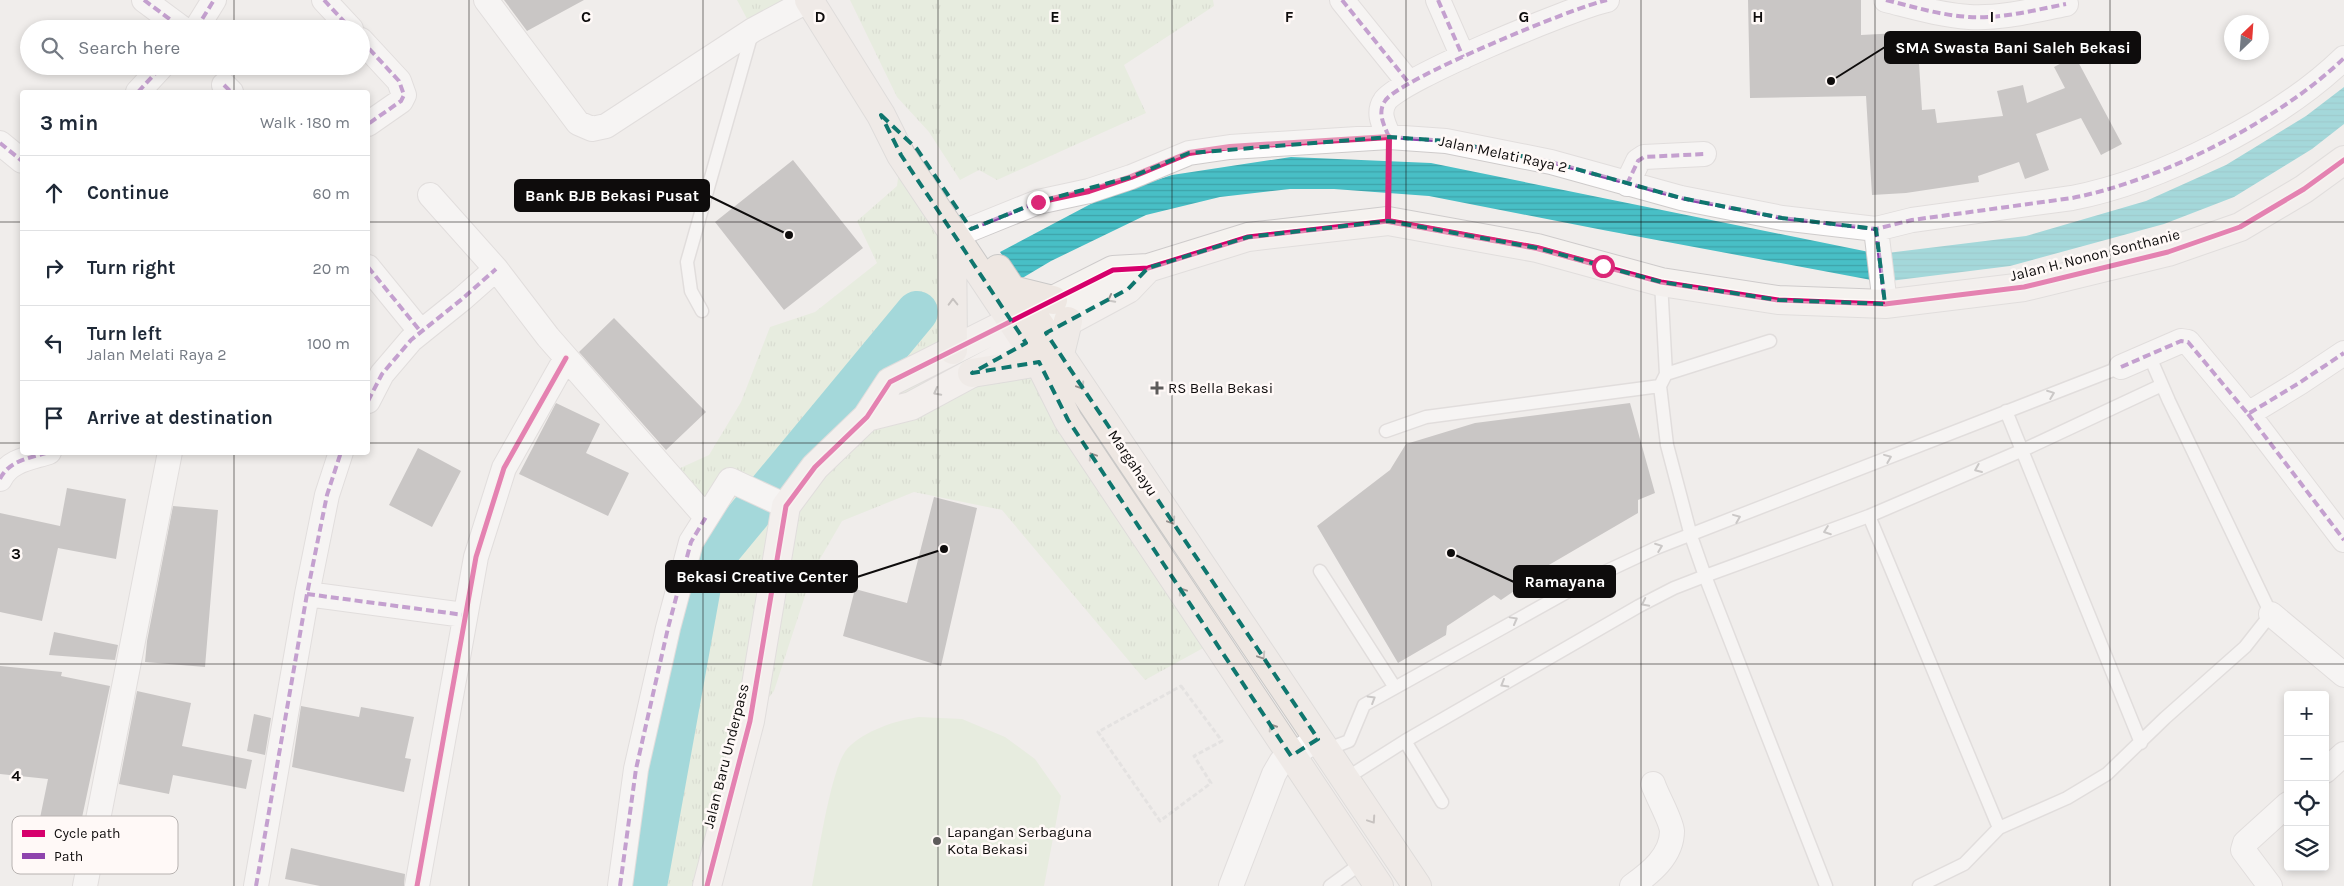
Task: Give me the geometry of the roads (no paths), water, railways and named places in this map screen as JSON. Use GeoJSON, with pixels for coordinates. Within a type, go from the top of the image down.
{"type":"FeatureCollection","features":[{"type":"Feature","properties":{"kind":"main road"},"geometry":{"type":"LineString","coordinates":[[809,0],[881,114],[901,155],[1042,331]]}},
{"type":"Feature","properties":{"kind":"main road"},"geometry":{"type":"LineString","coordinates":[[881,114],[917,149],[961,230],[1012,290],[1042,331],[1068,420],[1379,886]]}},
{"type":"Feature","properties":{"kind":"main road"},"geometry":{"type":"LineString","coordinates":[[953,350],[961,230]]}},
{"type":"Feature","properties":{"kind":"main road"},"geometry":{"type":"LineString","coordinates":[[972,373],[1042,331]]}},
{"type":"Feature","properties":{"kind":"main road","name":"Margahayu"},"geometry":{"type":"LineString","coordinates":[[1042,331],[1331,743],[1345,779],[1415,885]]}},
{"type":"Feature","properties":{"kind":"street"},"geometry":{"type":"LineString","coordinates":[[144,0],[172,20]]}},
{"type":"Feature","properties":{"kind":"street"},"geometry":{"type":"LineString","coordinates":[[202,20],[214,0]]}},
{"type":"Feature","properties":{"kind":"street"},"geometry":{"type":"LineString","coordinates":[[324,0],[343,20]]}},
{"type":"Feature","properties":{"kind":"street"},"geometry":{"type":"LineString","coordinates":[[486,0],[578,122],[592,129],[606,126],[753,30],[809,0]]}},
{"type":"Feature","properties":{"kind":"street"},"geometry":{"type":"LineString","coordinates":[[1342,0],[1409,84]]}},
{"type":"Feature","properties":{"kind":"street"},"geometry":{"type":"LineString","coordinates":[[1438,0],[1463,57]]}},
{"type":"Feature","properties":{"kind":"street"},"geometry":{"type":"LineString","coordinates":[[1389,137],[1381,116],[1384,102],[1395,90],[1463,57],[1578,9],[1607,0]]}},
{"type":"Feature","properties":{"kind":"street"},"geometry":{"type":"LineString","coordinates":[[1886,0],[1927,11],[1971,17],[2027,12],[2066,4]]}},
{"type":"Feature","properties":{"kind":"street"},"geometry":{"type":"LineString","coordinates":[[370,50],[399,81],[404,95],[401,101],[370,123]]}},
{"type":"Feature","properties":{"kind":"street","name":"Jalan Melati Raya 2"},"geometry":{"type":"LineString","coordinates":[[961,230],[1038,202],[1089,191],[1131,177],[1189,153],[1230,147],[1389,137],[1446,141],[1551,162],[1681,198],[1782,218],[1876,228],[1912,220],[2072,198],[2096,193],[2134,181],[2180,163],[2269,115],[2290,102],[2344,58]]}},
{"type":"Feature","properties":{"kind":"street"},"geometry":{"type":"LineString","coordinates":[[140,90],[154,75]]}},
{"type":"Feature","properties":{"kind":"street"},"geometry":{"type":"LineString","coordinates":[[0,143],[20,159]]}},
{"type":"Feature","properties":{"kind":"street"},"geometry":{"type":"LineString","coordinates":[[1627,184],[1638,161],[1644,157],[1704,154]]}},
{"type":"Feature","properties":{"kind":"street","name":"Jalan H. Nonon Sonthanie"},"geometry":{"type":"LineString","coordinates":[[1148,268],[1248,236],[1388,221],[1537,248],[1661,282],[1778,300],[1885,304],[2024,287],[2168,252],[2240,227],[2304,189],[2344,160]]}},
{"type":"Feature","properties":{"kind":"street"},"geometry":{"type":"LineString","coordinates":[[430,195],[496,268],[566,358],[706,517]]}},
{"type":"Feature","properties":{"kind":"street"},"geometry":{"type":"LineString","coordinates":[[1876,228],[1885,304]]}},
{"type":"Feature","properties":{"kind":"street"},"geometry":{"type":"LineString","coordinates":[[370,397],[382,374],[411,340],[496,268]]}},
{"type":"Feature","properties":{"kind":"street","name":"Jalan Baru Underpass"},"geometry":{"type":"LineString","coordinates":[[707,886],[750,721],[786,506],[815,466],[867,417],[890,382],[953,350],[1042,331],[1128,289],[1148,268]]}},
{"type":"Feature","properties":{"kind":"street"},"geometry":{"type":"LineString","coordinates":[[370,269],[421,332]]}},
{"type":"Feature","properties":{"kind":"street"},"geometry":{"type":"LineString","coordinates":[[2121,367],[2181,341],[2190,344],[2248,414],[2344,540]]}},
{"type":"Feature","properties":{"kind":"street"},"geometry":{"type":"LineString","coordinates":[[2248,414],[2299,384],[2344,353]]}},
{"type":"Feature","properties":{"kind":"street"},"geometry":{"type":"LineString","coordinates":[[417,886],[464,615],[476,557],[504,468],[566,358]]}},
{"type":"Feature","properties":{"kind":"street"},"geometry":{"type":"LineString","coordinates":[[867,417],[911,406],[972,373]]}},
{"type":"Feature","properties":{"kind":"street"},"geometry":{"type":"LineString","coordinates":[[0,479],[4,470],[11,465],[40,455]]}},
{"type":"Feature","properties":{"kind":"street"},"geometry":{"type":"LineString","coordinates":[[99,816],[169,455]]}},
{"type":"Feature","properties":{"kind":"street"},"geometry":{"type":"LineString","coordinates":[[256,886],[307,594],[327,496],[340,455]]}},
{"type":"Feature","properties":{"kind":"street"},"geometry":{"type":"LineString","coordinates":[[620,886],[636,769],[666,637],[691,542],[730,480],[786,506]]}},
{"type":"Feature","properties":{"kind":"street"},"geometry":{"type":"LineString","coordinates":[[307,594],[464,615]]}},
{"type":"Feature","properties":{"kind":"street"},"geometry":{"type":"LineString","coordinates":[[2271,614],[2344,675]]}},
{"type":"Feature","properties":{"kind":"street"},"geometry":{"type":"LineString","coordinates":[[1231,886],[1274,774],[1281,762],[1291,756],[1331,743]]}},
{"type":"Feature","properties":{"kind":"street"},"geometry":{"type":"LineString","coordinates":[[2329,767],[2344,754]]}},
{"type":"Feature","properties":{"kind":"street"},"geometry":{"type":"LineString","coordinates":[[1632,886],[1654,870],[1670,842],[1672,830],[1652,784]]}},
{"type":"Feature","properties":{"kind":"street"},"geometry":{"type":"LineString","coordinates":[[2270,886],[2243,850],[2245,842],[2284,807]]}},
{"type":"Feature","properties":{"kind":"lane"},"geometry":{"type":"LineString","coordinates":[[702,311],[691,291],[687,262],[753,30]]}},
{"type":"Feature","properties":{"kind":"lane"},"geometry":{"type":"LineString","coordinates":[[1661,282],[1666,374],[1660,386],[1667,444],[1692,536],[1705,576],[1826,886]]}},
{"type":"Feature","properties":{"kind":"lane"},"geometry":{"type":"LineString","coordinates":[[1666,374],[1770,341]]}},
{"type":"Feature","properties":{"kind":"lane"},"geometry":{"type":"LineString","coordinates":[[1919,886],[1964,864],[1999,828],[2087,787],[2106,774],[2141,743],[2170,713],[2245,647],[2271,614],[2149,355]]}},
{"type":"Feature","properties":{"kind":"lane"},"geometry":{"type":"LineString","coordinates":[[1331,743],[1364,705],[1394,686],[1592,578],[1656,548],[1692,536],[2121,367]]}},
{"type":"Feature","properties":{"kind":"lane"},"geometry":{"type":"LineString","coordinates":[[1345,779],[1405,741],[1639,606],[1705,576],[1869,516],[2022,450],[2162,385]]}},
{"type":"Feature","properties":{"kind":"lane"},"geometry":{"type":"LineString","coordinates":[[1386,432],[1426,417],[1660,386]]}},
{"type":"Feature","properties":{"kind":"lane"},"geometry":{"type":"LineString","coordinates":[[2006,411],[2141,743]]}},
{"type":"Feature","properties":{"kind":"lane"},"geometry":{"type":"LineString","coordinates":[[1869,516],[1999,828]]}},
{"type":"Feature","properties":{"kind":"lane"},"geometry":{"type":"LineString","coordinates":[[1320,570],[1394,686]]}},
{"type":"Feature","properties":{"kind":"lane"},"geometry":{"type":"LineString","coordinates":[[1405,741],[1442,802]]}},
{"type":"Feature","properties":{"kind":"lane"},"geometry":{"type":"LineString","coordinates":[[1330,886],[1363,862]]}},
{"type":"Feature","properties":{"kind":"water"},"geometry":{"type":"Polygon","coordinates":[[[2344,87],[2344,124],[2312,149],[2234,197],[2164,224],[2010,266],[1882,282],[1429,196],[1334,189],[1290,189],[1220,197],[1146,215],[1051,261],[1019,280],[1000,252],[1102,198],[1172,175],[1291,157],[1431,163],[1879,254],[2026,236],[2146,201],[2226,165],[2306,116],[2344,87]]]}},
{"type":"Feature","properties":{"kind":"waterway"},"geometry":{"type":"LineString","coordinates":[[646,886],[703,570],[917,312]]}},
{"type":"Feature","properties":{"kind":"place","name":"SMA Swasta Bani Saleh Bekasi"},"geometry":{"type":"Point","coordinates":[1831,81]}},
{"type":"Feature","properties":{"kind":"place","name":"Bank BJB Bekasi Pusat"},"geometry":{"type":"Point","coordinates":[789,235]}},
{"type":"Feature","properties":{"kind":"place","name":"RS Bella Bekasi"},"geometry":{"type":"Point","coordinates":[1157,388]}},
{"type":"Feature","properties":{"kind":"place","name":"Bekasi Creative Center"},"geometry":{"type":"Point","coordinates":[944,549]}},
{"type":"Feature","properties":{"kind":"place","name":"Ramayana"},"geometry":{"type":"Point","coordinates":[1451,553]}},
{"type":"Feature","properties":{"kind":"place","name":"Lapangan Serbaguna Kota Bekasi"},"geometry":{"type":"Point","coordinates":[937,841]}}]}
